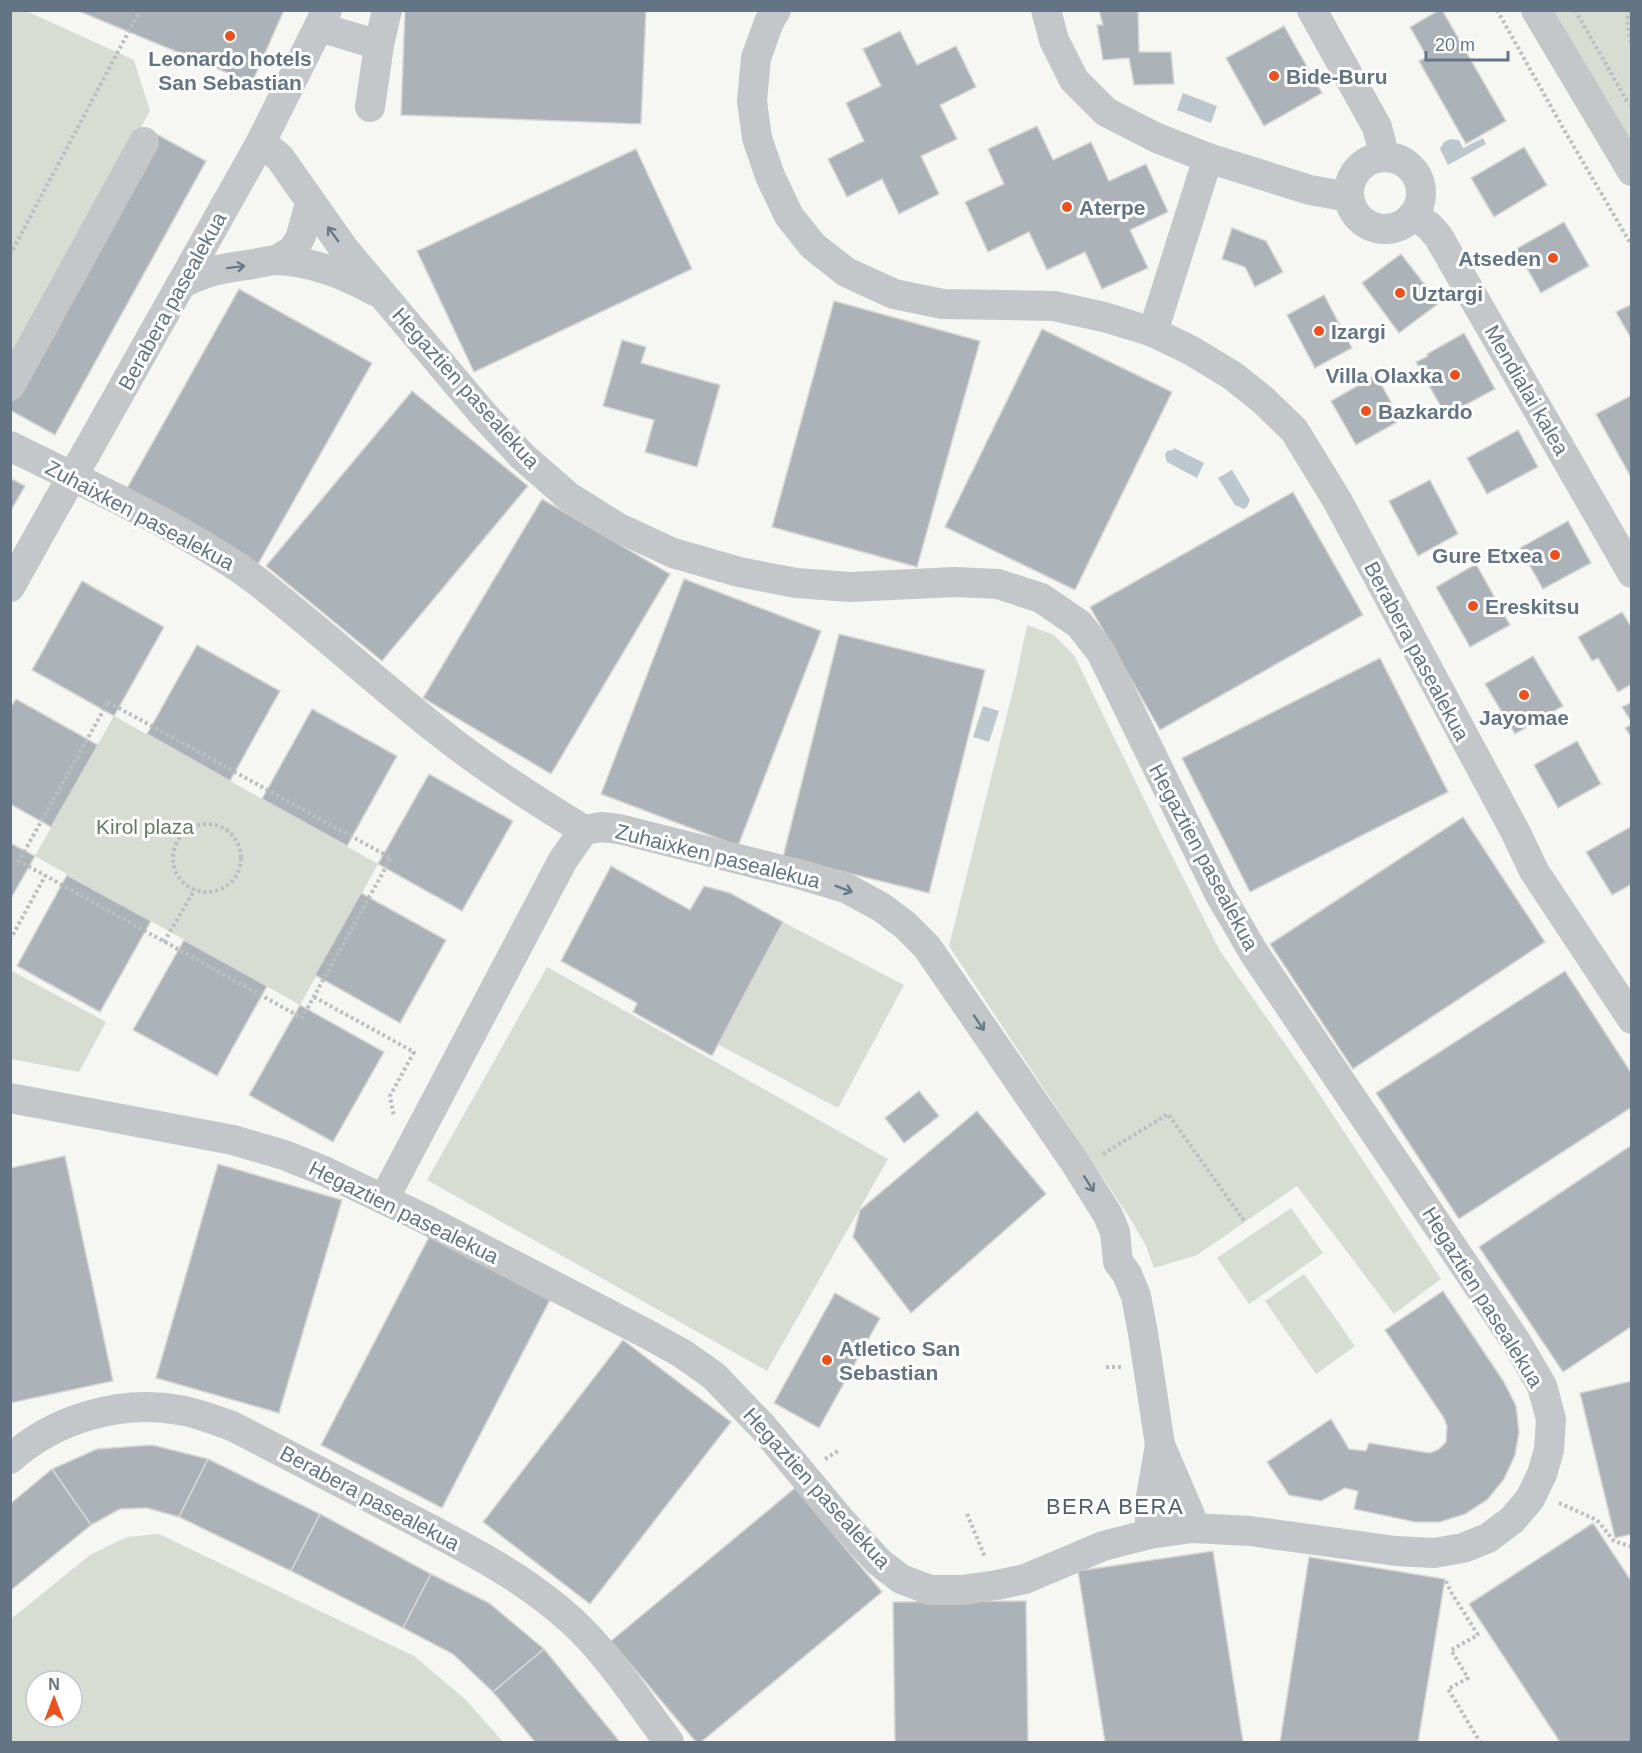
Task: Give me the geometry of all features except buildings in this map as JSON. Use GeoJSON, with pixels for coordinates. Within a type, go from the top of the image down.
{"type":"FeatureCollection","features":[{"type":"Feature","properties":{"kind":"street"},"geometry":{"type":"LineString","coordinates":[[369,107],[387,10]]}},
{"type":"Feature","properties":{"kind":"street","name":"Berabera pasealekua"},"geometry":{"type":"LineString","coordinates":[[776,10],[769,22],[756,58],[752,101],[757,138],[770,176],[789,216],[813,246],[846,272],[894,294],[943,304],[1054,306],[1104,317],[1153,332],[1192,351],[1233,376],[1263,400],[1294,430],[1337,500],[1516,833],[1534,872],[1632,1019]]}},
{"type":"Feature","properties":{"kind":"street"},"geometry":{"type":"LineString","coordinates":[[1046,10],[1054,40],[1074,80],[1106,112],[1157,138],[1208,158],[1310,190],[1349,197]]}},
{"type":"Feature","properties":{"kind":"street"},"geometry":{"type":"LineString","coordinates":[[1312,10],[1377,127],[1382,157]]}},
{"type":"Feature","properties":{"kind":"street"},"geometry":{"type":"LineString","coordinates":[[1536,10],[1632,171]]}},
{"type":"Feature","properties":{"kind":"street"},"geometry":{"type":"LineString","coordinates":[[323,19],[379,45]]}},
{"type":"Feature","properties":{"kind":"street","name":"Berabera pasealekua"},"geometry":{"type":"LineString","coordinates":[[10,587],[261,142],[323,19]]}},
{"type":"Feature","properties":{"kind":"street"},"geometry":{"type":"LineString","coordinates":[[10,387],[144,142]]}},
{"type":"Feature","properties":{"kind":"street","name":"Hegaztien pasealekua"},"geometry":{"type":"LineString","coordinates":[[10,1098],[255,1146],[324,1171],[384,1199],[656,1339],[683,1354],[714,1376],[763,1427],[843,1523],[879,1562],[901,1579],[930,1590],[962,1590],[1025,1579],[1103,1546],[1150,1534],[1192,1528],[1250,1531],[1396,1551],[1434,1552],[1463,1548],[1488,1538],[1512,1520],[1530,1499],[1542,1474],[1549,1450],[1551,1419],[1542,1386],[1517,1343],[1254,953],[1219,893],[1101,652],[1079,624],[1041,598],[998,584],[955,582],[850,587],[796,583],[739,572],[673,553],[617,526],[569,497],[522,456],[483,414],[344,249],[279,158],[261,142]]}},
{"type":"Feature","properties":{"kind":"street"},"geometry":{"type":"LineString","coordinates":[[1382,157],[1404,162],[1419,181],[1421,193],[1419,205],[1404,223],[1381,228],[1369,225],[1359,218],[1352,208],[1349,197],[1352,178],[1357,170],[1364,163],[1382,157]]}},
{"type":"Feature","properties":{"kind":"street"},"geometry":{"type":"LineString","coordinates":[[1153,332],[1208,158]]}},
{"type":"Feature","properties":{"kind":"street"},"geometry":{"type":"LineString","coordinates":[[277,260],[294,249],[301,236],[310,203]]}},
{"type":"Feature","properties":{"kind":"street","name":"Mendialai kalea"},"geometry":{"type":"LineString","coordinates":[[1413,215],[1429,226],[1438,236],[1632,573]]}},
{"type":"Feature","properties":{"kind":"street","name":"Hegaztien pasealekua"},"geometry":{"type":"LineString","coordinates":[[181,284],[217,269],[277,260],[316,266],[358,282],[383,295]]}},
{"type":"Feature","properties":{"kind":"street","name":"Zuhaixken pasealekua"},"geometry":{"type":"LineString","coordinates":[[10,446],[148,516],[237,567],[276,596],[437,730],[529,796],[584,830],[601,827],[619,829],[846,888],[881,907],[905,926],[927,947],[1074,1161],[1108,1215],[1115,1232],[1119,1262],[1136,1296],[1160,1445],[1190,1515],[1192,1528]]}},
{"type":"Feature","properties":{"kind":"street"},"geometry":{"type":"LineString","coordinates":[[384,1199],[563,860],[584,830]]}},
{"type":"Feature","properties":{"kind":"street","name":"Berabera pasealekua"},"geometry":{"type":"LineString","coordinates":[[10,1459],[40,1437],[65,1424],[120,1409],[149,1407],[177,1410],[205,1416],[232,1426],[482,1556],[530,1586],[593,1642],[669,1743]]}},
{"type":"Feature","properties":{"kind":"street","name":"Zuhaixken pasealekua"},"geometry":{"type":"LineString","coordinates":[[1150,1534],[1150,1502],[1160,1445]]}},
{"type":"Feature","properties":{"kind":"path"},"geometry":{"type":"LineString","coordinates":[[1497,10],[1632,246]]}},
{"type":"Feature","properties":{"kind":"path"},"geometry":{"type":"LineString","coordinates":[[1575,10],[1627,101],[1632,105]]}},
{"type":"Feature","properties":{"kind":"path"},"geometry":{"type":"LineString","coordinates":[[1629,10],[1627,21],[1632,49]]}},
{"type":"Feature","properties":{"kind":"path"},"geometry":{"type":"LineString","coordinates":[[10,255],[138,14]]}},
{"type":"Feature","properties":{"kind":"path"},"geometry":{"type":"LineString","coordinates":[[108,702],[391,858],[302,1018],[45,876],[19,861],[108,702]]}},
{"type":"Feature","properties":{"kind":"path"},"geometry":{"type":"LineString","coordinates":[[213,824],[224,828],[233,835],[239,845],[241,856],[239,867],[234,877],[226,885],[216,890],[195,889],[185,883],[178,875],[174,865],[177,843],[192,827],[213,824]]}},
{"type":"Feature","properties":{"kind":"path"},"geometry":{"type":"LineString","coordinates":[[10,940],[45,876]]}},
{"type":"Feature","properties":{"kind":"path"},"geometry":{"type":"LineString","coordinates":[[164,942],[195,889]]}},
{"type":"Feature","properties":{"kind":"path"},"geometry":{"type":"LineString","coordinates":[[314,997],[414,1052],[390,1096],[395,1124],[390,1136],[410,1148]]}},
{"type":"Feature","properties":{"kind":"path"},"geometry":{"type":"LineString","coordinates":[[1101,1155],[1168,1114],[1245,1222]]}},
{"type":"Feature","properties":{"kind":"path"},"geometry":{"type":"LineString","coordinates":[[1534,1491],[1597,1520],[1614,1541],[1632,1547]]}},
{"type":"Feature","properties":{"kind":"path"},"geometry":{"type":"LineString","coordinates":[[967,1514],[997,1585]]}},
{"type":"Feature","properties":{"kind":"path"},"geometry":{"type":"LineString","coordinates":[[1434,1552],[1451,1592],[1478,1635],[1451,1650],[1468,1678],[1448,1689],[1480,1743]]}},
{"type":"Feature","properties":{"kind":"green space"},"geometry":{"type":"Polygon","coordinates":[[[24,10],[134,60],[150,111],[11,357],[10,11],[24,10]]]}},
{"type":"Feature","properties":{"kind":"green space"},"geometry":{"type":"Polygon","coordinates":[[[1546,11],[1631,11],[1631,155],[1546,11]]]}},
{"type":"Feature","properties":{"kind":"green space"},"geometry":{"type":"Polygon","coordinates":[[[1027,625],[1054,635],[1074,655],[1220,951],[1306,1074],[1441,1279],[1394,1314],[1297,1186],[1197,1255],[1154,1268],[1146,1246],[1131,1220],[949,946],[1016,678],[1027,625]]]}},
{"type":"Feature","properties":{"kind":"green space","name":"Kirol plaza"},"geometry":{"type":"Polygon","coordinates":[[[114,716],[378,864],[300,1005],[35,856],[114,716]]]}},
{"type":"Feature","properties":{"kind":"green space"},"geometry":{"type":"Polygon","coordinates":[[[783,922],[904,985],[838,1108],[717,1044],[783,922]]]}},
{"type":"Feature","properties":{"kind":"green space"},"geometry":{"type":"Polygon","coordinates":[[[547,967],[888,1159],[767,1371],[427,1180],[547,967]]]}},
{"type":"Feature","properties":{"kind":"green space"},"geometry":{"type":"Polygon","coordinates":[[[10,970],[106,1022],[79,1072],[11,1059],[10,970]]]}},
{"type":"Feature","properties":{"kind":"green space"},"geometry":{"type":"Polygon","coordinates":[[[1291,1208],[1323,1253],[1249,1304],[1217,1258],[1291,1208]]]}},
{"type":"Feature","properties":{"kind":"green space"},"geometry":{"type":"Polygon","coordinates":[[[1304,1274],[1355,1346],[1316,1374],[1265,1301],[1304,1274]]]}},
{"type":"Feature","properties":{"kind":"green space"},"geometry":{"type":"Polygon","coordinates":[[[159,1534],[414,1656],[466,1700],[503,1742],[11,1742],[11,1619],[90,1555],[127,1537],[159,1534]]]}},
{"type":"Feature","properties":{"kind":"shaded area"},"geometry":{"type":"Polygon","coordinates":[[[1183,93],[1217,106],[1211,123],[1177,110],[1183,93]]]}},
{"type":"Feature","properties":{"kind":"shaded area"},"geometry":{"type":"Polygon","coordinates":[[[1483,138],[1486,144],[1448,165],[1440,149],[1444,142],[1451,139],[1459,140],[1463,148],[1483,138]]]}},
{"type":"Feature","properties":{"kind":"shaded area"},"geometry":{"type":"Polygon","coordinates":[[[1174,448],[1204,463],[1197,478],[1167,462],[1165,455],[1167,451],[1174,448]]]}},
{"type":"Feature","properties":{"kind":"shaded area"},"geometry":{"type":"Polygon","coordinates":[[[1232,470],[1250,500],[1244,509],[1235,505],[1218,478],[1232,470]]]}},
{"type":"Feature","properties":{"kind":"shaded area"},"geometry":{"type":"Polygon","coordinates":[[[983,706],[999,711],[989,742],[973,737],[983,706]]]}},
{"type":"Feature","properties":{"kind":"place","name":"Leonardo hotels San Sebastian"},"geometry":{"type":"Point","coordinates":[230,36]}},
{"type":"Feature","properties":{"kind":"place","name":"Bide-Buru"},"geometry":{"type":"Point","coordinates":[1274,76]}},
{"type":"Feature","properties":{"kind":"place","name":"Aterpe"},"geometry":{"type":"Point","coordinates":[1067,207]}},
{"type":"Feature","properties":{"kind":"place","name":"Atseden"},"geometry":{"type":"Point","coordinates":[1553,258]}},
{"type":"Feature","properties":{"kind":"place","name":"Uztargi"},"geometry":{"type":"Point","coordinates":[1400,293]}},
{"type":"Feature","properties":{"kind":"place","name":"Izargi"},"geometry":{"type":"Point","coordinates":[1319,331]}},
{"type":"Feature","properties":{"kind":"place","name":"Villa Olaxka"},"geometry":{"type":"Point","coordinates":[1455,375]}},
{"type":"Feature","properties":{"kind":"place","name":"Bazkardo"},"geometry":{"type":"Point","coordinates":[1366,411]}},
{"type":"Feature","properties":{"kind":"place","name":"Gure Etxea"},"geometry":{"type":"Point","coordinates":[1555,555]}},
{"type":"Feature","properties":{"kind":"place","name":"Ereskitsu"},"geometry":{"type":"Point","coordinates":[1473,606]}},
{"type":"Feature","properties":{"kind":"place","name":"Jayomae"},"geometry":{"type":"Point","coordinates":[1524,695]}},
{"type":"Feature","properties":{"kind":"place","name":"Atletico San Sebastian"},"geometry":{"type":"Point","coordinates":[827,1360]}},
{"type":"Feature","properties":{"kind":"district","name":"BERA BERA"},"geometry":{"type":"Point","coordinates":[1115,1506]}}]}
